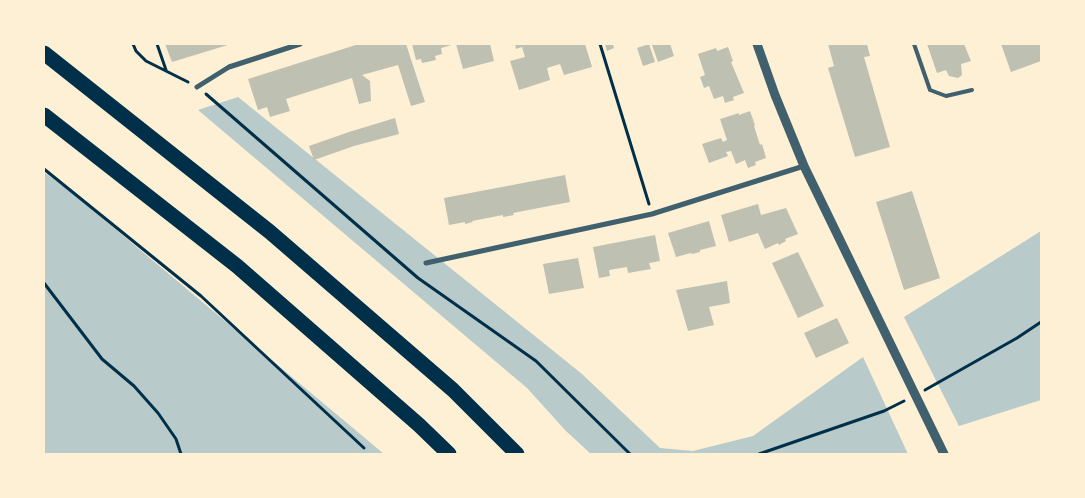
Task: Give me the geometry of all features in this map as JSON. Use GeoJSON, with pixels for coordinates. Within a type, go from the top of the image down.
{"type":"FeatureCollection","features":[{"type":"Feature","properties":{"kind":"highway"},"geometry":{"type":"LineString","coordinates":[[44,53],[270,232],[453,390],[517,454]]}},
{"type":"Feature","properties":{"kind":"highway"},"geometry":{"type":"LineString","coordinates":[[44,115],[237,266],[420,425],[449,454]]}},
{"type":"Feature","properties":{"kind":"street"},"geometry":{"type":"LineString","coordinates":[[197,87],[230,67],[300,44]]}},
{"type":"Feature","properties":{"kind":"street"},"geometry":{"type":"LineString","coordinates":[[757,44],[775,95],[804,166],[944,454]]}},
{"type":"Feature","properties":{"kind":"street"},"geometry":{"type":"LineString","coordinates":[[426,263],[652,214],[804,166]]}},
{"type":"Feature","properties":{"kind":"lane"},"geometry":{"type":"LineString","coordinates":[[914,44],[930,90],[946,96],[972,90]]}},
{"type":"Feature","properties":{"kind":"path"},"geometry":{"type":"LineString","coordinates":[[134,44],[136,51],[146,61],[197,87]]}},
{"type":"Feature","properties":{"kind":"path"},"geometry":{"type":"LineString","coordinates":[[157,44],[166,71]]}},
{"type":"Feature","properties":{"kind":"path"},"geometry":{"type":"LineString","coordinates":[[600,44],[652,214]]}},
{"type":"Feature","properties":{"kind":"path"},"geometry":{"type":"LineString","coordinates":[[44,169],[201,296],[364,448]]}},
{"type":"Feature","properties":{"kind":"path"},"geometry":{"type":"LineString","coordinates":[[44,283],[102,359],[134,386],[158,413],[176,439],[181,454]]}},
{"type":"Feature","properties":{"kind":"shaded area"},"geometry":{"type":"Polygon","coordinates":[[[238,97],[582,374],[660,448],[693,451],[753,436],[863,357],[908,454],[591,454],[566,431],[527,388],[198,110],[238,97]]]}},
{"type":"Feature","properties":{"kind":"shaded area"},"geometry":{"type":"Polygon","coordinates":[[[44,172],[71,192],[384,454],[44,454],[44,172]]]}},
{"type":"Feature","properties":{"kind":"shaded area"},"geometry":{"type":"Polygon","coordinates":[[[1041,231],[1041,400],[959,426],[904,317],[1041,231]]]}},
{"type":"Feature","properties":{"kind":"building"},"geometry":{"type":"Polygon","coordinates":[[[165,44],[231,44],[172,62],[165,44]]]}},
{"type":"Feature","properties":{"kind":"building"},"geometry":{"type":"Polygon","coordinates":[[[359,44],[406,44],[425,102],[411,106],[398,65],[362,75],[370,81],[371,101],[359,104],[352,78],[286,99],[290,111],[270,117],[267,107],[258,110],[248,79],[359,44]]]}},
{"type":"Feature","properties":{"kind":"building"},"geometry":{"type":"Polygon","coordinates":[[[412,44],[455,44],[441,48],[442,54],[435,56],[436,60],[422,63],[421,59],[416,60],[412,44]]]}},
{"type":"Feature","properties":{"kind":"building"},"geometry":{"type":"Polygon","coordinates":[[[456,44],[490,44],[494,61],[463,69],[456,44]]]}},
{"type":"Feature","properties":{"kind":"building"},"geometry":{"type":"Polygon","coordinates":[[[515,44],[585,44],[592,67],[564,75],[560,64],[547,68],[550,80],[519,90],[510,61],[525,57],[522,47],[516,49],[515,44]]]}},
{"type":"Feature","properties":{"kind":"building"},"geometry":{"type":"Polygon","coordinates":[[[605,44],[613,44],[614,48],[607,51],[605,44]]]}},
{"type":"Feature","properties":{"kind":"building"},"geometry":{"type":"Polygon","coordinates":[[[649,44],[655,62],[643,66],[637,48],[649,44]]]}},
{"type":"Feature","properties":{"kind":"building"},"geometry":{"type":"Polygon","coordinates":[[[670,44],[674,56],[658,62],[652,45],[670,44]]]}},
{"type":"Feature","properties":{"kind":"building"},"geometry":{"type":"Polygon","coordinates":[[[828,44],[867,44],[870,56],[864,57],[890,147],[855,157],[828,68],[834,66],[828,44]]]}},
{"type":"Feature","properties":{"kind":"building"},"geometry":{"type":"Polygon","coordinates":[[[927,44],[964,44],[971,61],[961,64],[962,75],[958,78],[949,76],[946,70],[937,73],[927,44]]]}},
{"type":"Feature","properties":{"kind":"building"},"geometry":{"type":"Polygon","coordinates":[[[1001,44],[1041,44],[1041,61],[1011,72],[1001,44]]]}},
{"type":"Feature","properties":{"kind":"building"},"geometry":{"type":"Polygon","coordinates":[[[728,47],[733,61],[731,62],[744,93],[733,97],[734,100],[725,103],[723,96],[714,99],[709,86],[704,88],[700,77],[705,75],[698,54],[716,48],[717,51],[728,47]]]}},
{"type":"Feature","properties":{"kind":"building"},"geometry":{"type":"Polygon","coordinates":[[[750,111],[766,158],[755,162],[756,165],[748,168],[745,160],[736,164],[731,151],[726,152],[728,156],[709,163],[702,144],[721,138],[723,142],[727,140],[720,119],[750,111]]]}},
{"type":"Feature","properties":{"kind":"building"},"geometry":{"type":"Polygon","coordinates":[[[395,118],[399,134],[354,146],[314,160],[309,146],[395,118]]]}},
{"type":"Feature","properties":{"kind":"building"},"geometry":{"type":"Polygon","coordinates":[[[565,175],[570,202],[513,213],[514,215],[503,217],[503,215],[465,224],[465,222],[449,225],[444,198],[565,175]]]}},
{"type":"Feature","properties":{"kind":"building"},"geometry":{"type":"Polygon","coordinates":[[[912,191],[940,278],[904,290],[876,202],[912,191]]]}},
{"type":"Feature","properties":{"kind":"building"},"geometry":{"type":"Polygon","coordinates":[[[758,204],[761,215],[786,208],[798,234],[785,239],[786,241],[779,245],[778,243],[765,249],[758,233],[729,242],[721,215],[758,204]]]}},
{"type":"Feature","properties":{"kind":"building"},"geometry":{"type":"Polygon","coordinates":[[[709,221],[716,246],[700,250],[700,252],[676,257],[668,233],[709,221]]]}},
{"type":"Feature","properties":{"kind":"building"},"geometry":{"type":"Polygon","coordinates":[[[655,235],[660,261],[649,263],[651,269],[628,273],[627,267],[609,270],[610,276],[599,278],[593,247],[655,235]]]}},
{"type":"Feature","properties":{"kind":"building"},"geometry":{"type":"Polygon","coordinates":[[[798,252],[824,306],[798,318],[772,263],[798,252]]]}},
{"type":"Feature","properties":{"kind":"building"},"geometry":{"type":"Polygon","coordinates":[[[578,258],[584,288],[549,294],[543,264],[578,258]]]}},
{"type":"Feature","properties":{"kind":"building"},"geometry":{"type":"Polygon","coordinates":[[[727,281],[730,303],[709,307],[714,325],[688,331],[676,290],[727,281]]]}},
{"type":"Feature","properties":{"kind":"building"},"geometry":{"type":"Polygon","coordinates":[[[837,318],[849,343],[816,358],[804,333],[837,318]]]}}]}
